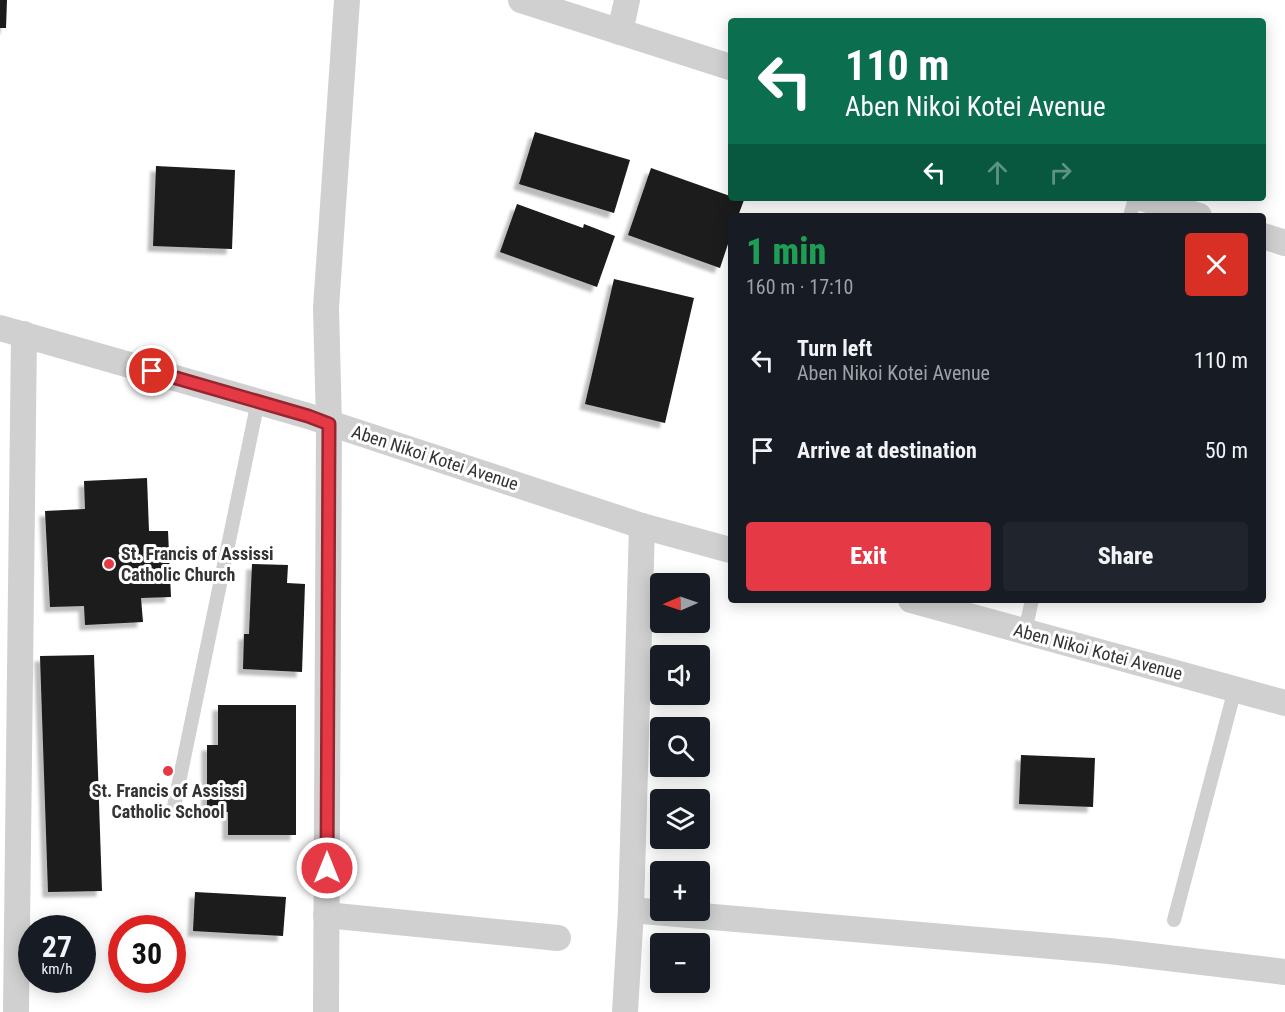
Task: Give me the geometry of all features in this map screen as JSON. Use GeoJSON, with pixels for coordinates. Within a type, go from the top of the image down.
{"type":"FeatureCollection","features":[{"type":"Feature","properties":{"kind":"street"},"geometry":{"type":"LineString","coordinates":[[326,1012],[329,424],[326,308],[346,0]]}},
{"type":"Feature","properties":{"kind":"street"},"geometry":{"type":"LineString","coordinates":[[520,0],[728,66]]}},
{"type":"Feature","properties":{"kind":"street"},"geometry":{"type":"LineString","coordinates":[[620,32],[627,0]]}},
{"type":"Feature","properties":{"kind":"street"},"geometry":{"type":"LineString","coordinates":[[1152,201],[1190,213]]}},
{"type":"Feature","properties":{"kind":"street"},"geometry":{"type":"LineString","coordinates":[[1266,238],[1285,243]]}},
{"type":"Feature","properties":{"kind":"street"},"geometry":{"type":"LineString","coordinates":[[12,331],[16,1012]]}},
{"type":"Feature","properties":{"kind":"street","name":"Aben Nikoi Kotei Avenue"},"geometry":{"type":"LineString","coordinates":[[12,331],[258,402],[642,526],[728,549]]}},
{"type":"Feature","properties":{"kind":"street"},"geometry":{"type":"LineString","coordinates":[[625,1012],[631,910],[642,526]]}},
{"type":"Feature","properties":{"kind":"street","name":"Aben Nikoi Kotei Avenue"},"geometry":{"type":"LineString","coordinates":[[922,603],[1285,703]]}},
{"type":"Feature","properties":{"kind":"street"},"geometry":{"type":"LineString","coordinates":[[631,910],[1109,951],[1285,972]]}},
{"type":"Feature","properties":{"kind":"street"},"geometry":{"type":"LineString","coordinates":[[326,915],[558,938]]}},
{"type":"Feature","properties":{"kind":"lane"},"geometry":{"type":"LineString","coordinates":[[173,811],[258,402]]}},
{"type":"Feature","properties":{"kind":"lane"},"geometry":{"type":"LineString","coordinates":[[1024,631],[1031,603]]}},
{"type":"Feature","properties":{"kind":"lane"},"geometry":{"type":"LineString","coordinates":[[1174,920],[1235,689]]}},
{"type":"Feature","properties":{"kind":"building"},"geometry":{"type":"Polygon","coordinates":[[[0,0],[7,0],[6,28],[0,28],[0,0]]]}},
{"type":"Feature","properties":{"kind":"building"},"geometry":{"type":"Polygon","coordinates":[[[535,132],[630,160],[614,213],[519,184],[535,132]]]}},
{"type":"Feature","properties":{"kind":"building"},"geometry":{"type":"Polygon","coordinates":[[[156,166],[235,170],[232,249],[153,246],[156,166]]]}},
{"type":"Feature","properties":{"kind":"building"},"geometry":{"type":"Polygon","coordinates":[[[651,168],[728,195],[728,201],[744,201],[739,213],[728,213],[728,244],[720,268],[628,235],[651,168]]]}},
{"type":"Feature","properties":{"kind":"building"},"geometry":{"type":"Polygon","coordinates":[[[517,204],[583,228],[584,224],[615,236],[597,287],[500,252],[517,204]]]}},
{"type":"Feature","properties":{"kind":"building"},"geometry":{"type":"Polygon","coordinates":[[[614,279],[694,298],[665,423],[585,404],[614,279]]]}},
{"type":"Feature","properties":{"kind":"building","name":"St. Francis of Assissi Catholic Church"},"geometry":{"type":"Polygon","coordinates":[[[147,478],[149,531],[168,531],[171,597],[141,598],[143,622],[85,625],[84,606],[50,607],[45,511],[85,509],[84,481],[147,478]]]}},
{"type":"Feature","properties":{"kind":"building"},"geometry":{"type":"Polygon","coordinates":[[[252,564],[288,565],[287,583],[305,584],[302,672],[243,669],[244,634],[249,634],[252,564]]]}},
{"type":"Feature","properties":{"kind":"building"},"geometry":{"type":"Polygon","coordinates":[[[94,655],[102,891],[48,892],[40,656],[94,655]]]}},
{"type":"Feature","properties":{"kind":"building"},"geometry":{"type":"Polygon","coordinates":[[[218,705],[296,705],[296,835],[228,835],[228,812],[207,812],[207,745],[218,745],[218,705]]]}},
{"type":"Feature","properties":{"kind":"building"},"geometry":{"type":"Polygon","coordinates":[[[1021,755],[1095,758],[1093,807],[1019,804],[1021,755]]]}},
{"type":"Feature","properties":{"kind":"building"},"geometry":{"type":"Polygon","coordinates":[[[195,892],[286,897],[283,936],[193,931],[195,892]]]}},
{"type":"Feature","properties":{"kind":"place","name":"St. Francis of Assissi Catholic Church"},"geometry":{"type":"Point","coordinates":[109,564]}},
{"type":"Feature","properties":{"kind":"place","name":"St. Francis of Assissi Catholic School"},"geometry":{"type":"Point","coordinates":[168,771]}},
{"type":"Feature","properties":{"kind":"route"},"geometry":{"type":"LineString","coordinates":[[152,371],[329,424],[327,868]]}}]}
